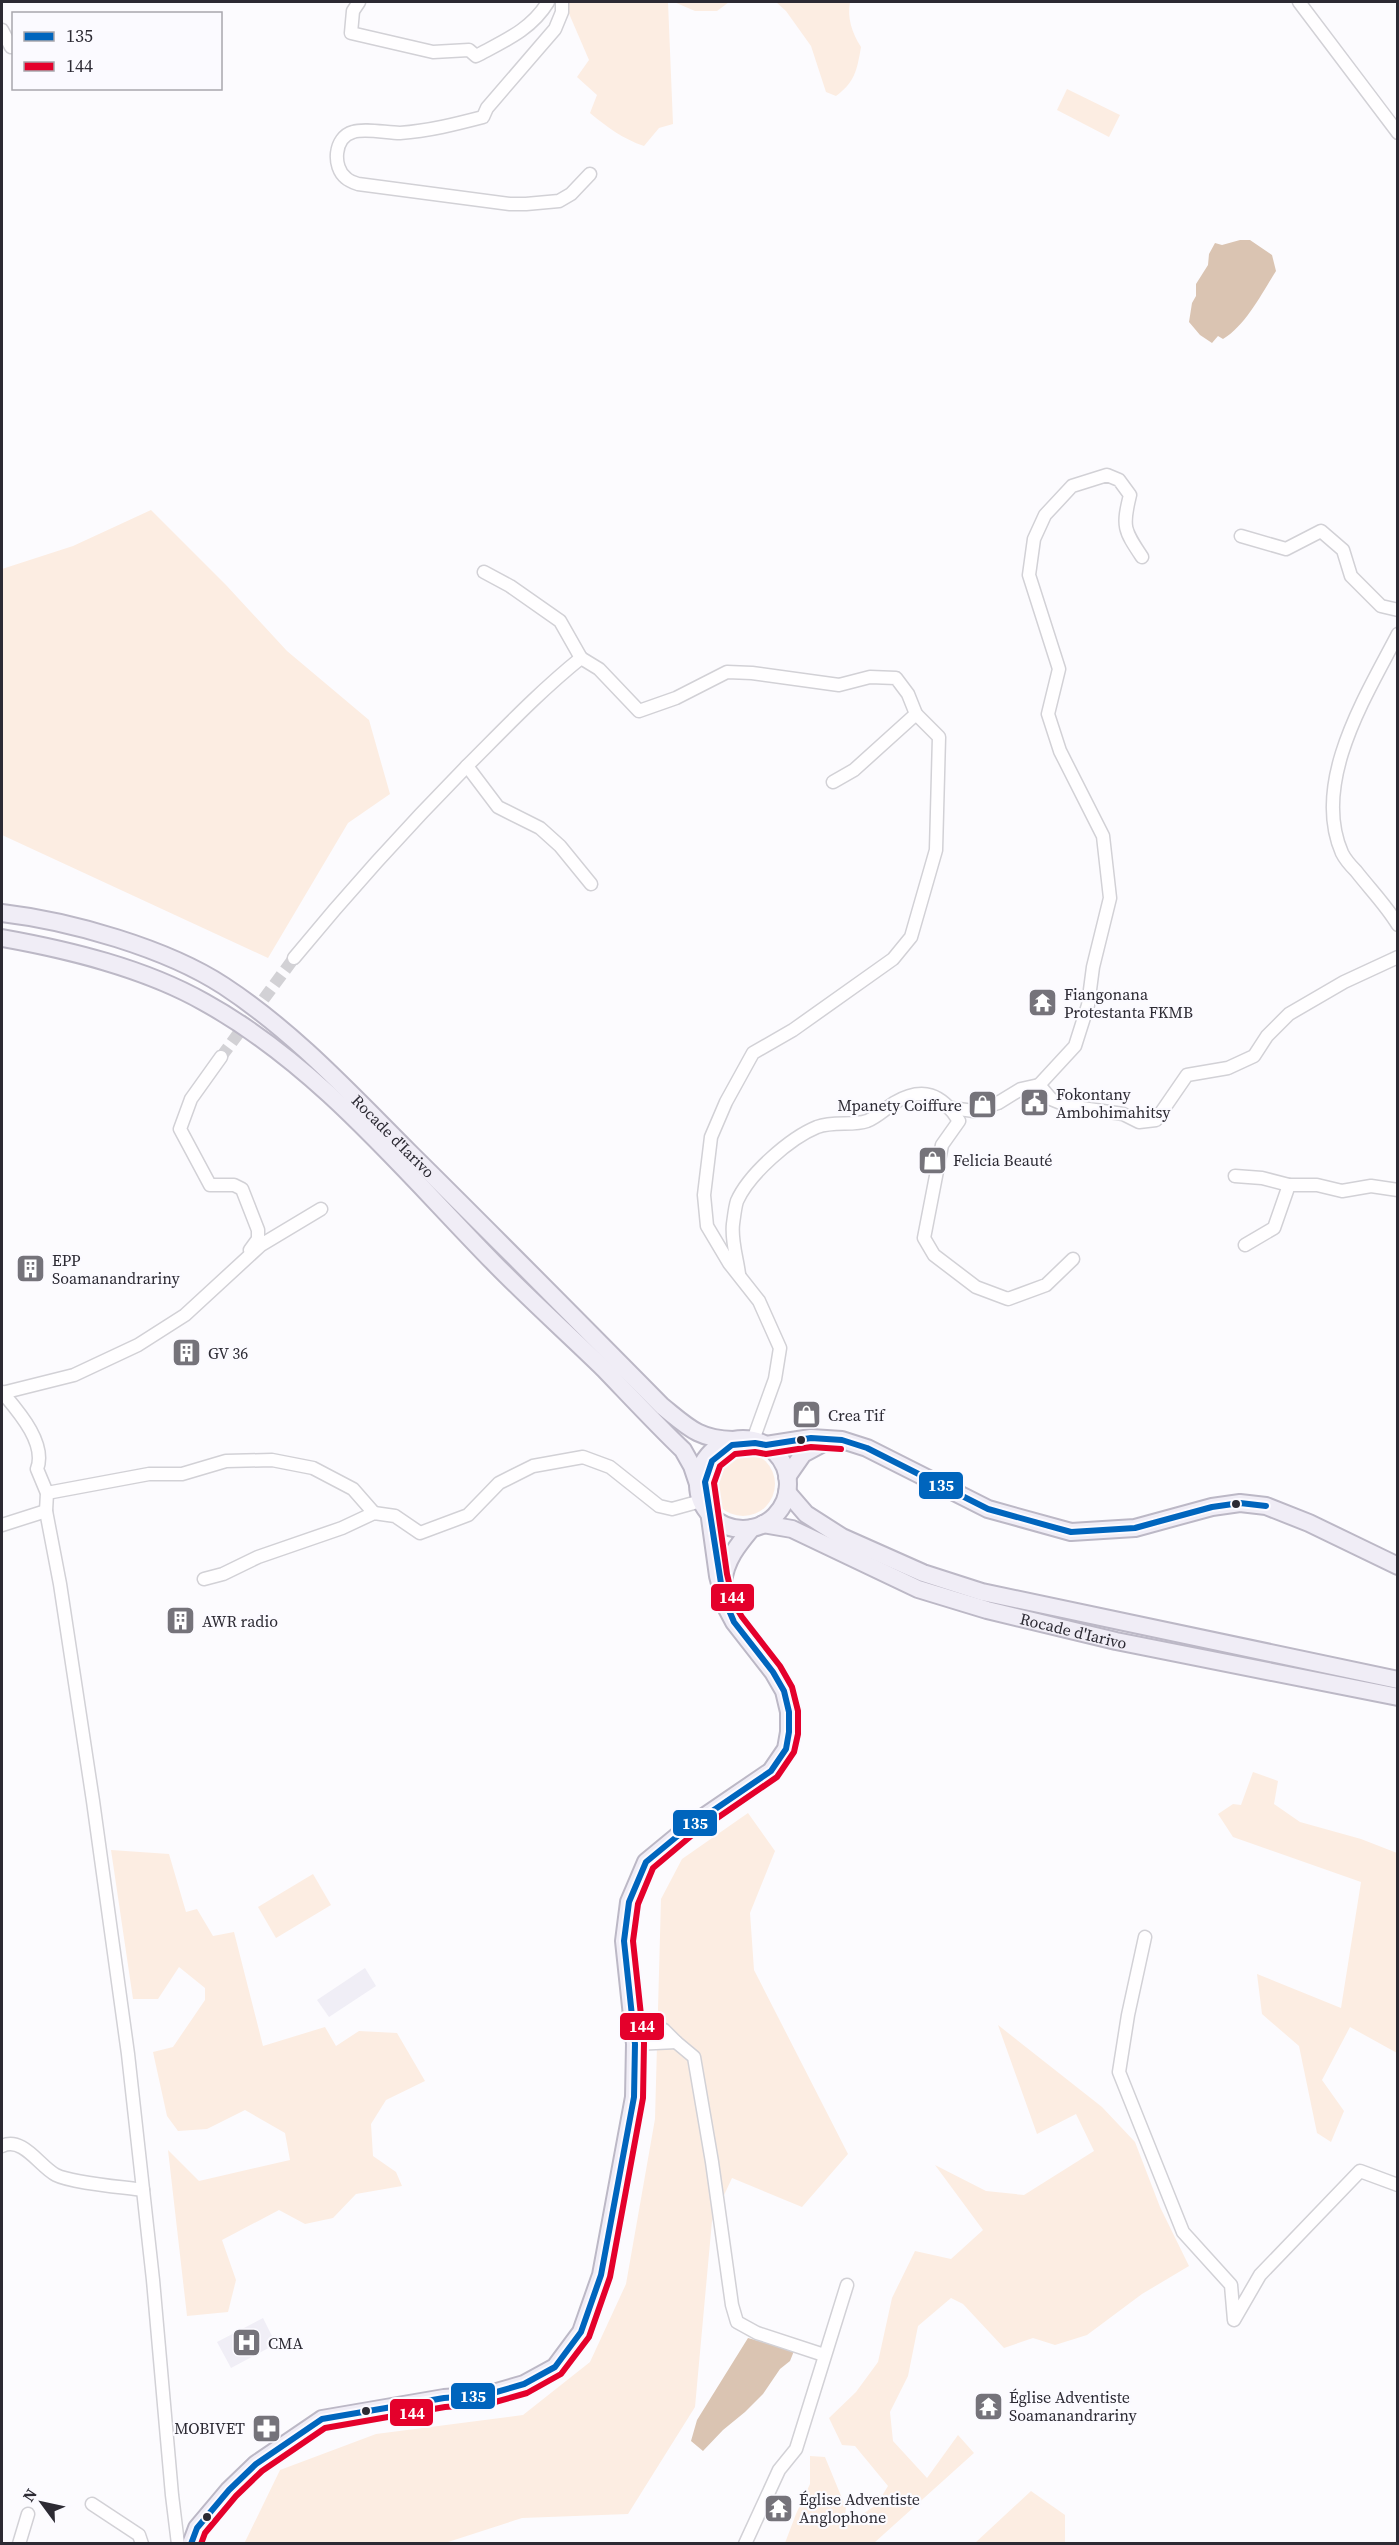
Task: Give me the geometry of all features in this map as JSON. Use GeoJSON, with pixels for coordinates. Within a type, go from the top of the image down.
{"type":"FeatureCollection","features":[{"type":"Feature","properties":{"kind":"main road","name":"Rocade d'Iarivo"},"geometry":{"type":"LineString","coordinates":[[2,913],[97,933],[159,953],[223,985],[288,1032],[343,1084],[662,1406],[694,1432],[713,1440],[759,1443]]}},
{"type":"Feature","properties":{"kind":"main road","name":"Rocade d'Iarivo"},"geometry":{"type":"LineString","coordinates":[[2,938],[83,955],[152,979],[202,1000],[289,1059],[386,1150],[494,1262],[683,1450],[692,1466],[703,1500]]}},
{"type":"Feature","properties":{"kind":"main road"},"geometry":{"type":"LineString","coordinates":[[191,2544],[196,2528],[229,2490],[263,2457],[322,2419],[444,2398],[486,2395],[524,2384],[555,2367],[581,2332],[601,2275],[634,2097],[635,2044],[624,1941],[628,1902],[646,1862],[686,1829],[771,1771],[786,1749],[789,1732],[789,1712],[784,1691],[773,1672],[734,1622],[726,1607],[703,1500],[702,1465],[715,1449],[733,1440]]}},
{"type":"Feature","properties":{"kind":"main road"},"geometry":{"type":"LineString","coordinates":[[703,1500],[711,1461],[732,1445],[797,1440],[842,1440],[867,1448],[988,1509],[1071,1532],[1135,1528],[1212,1507],[1240,1503],[1266,1506],[1310,1523],[1398,1566]]}},
{"type":"Feature","properties":{"kind":"main road"},"geometry":{"type":"LineString","coordinates":[[722,1589],[725,1570],[734,1550],[757,1526],[778,1511],[787,1484],[803,1454],[830,1440]]}},
{"type":"Feature","properties":{"kind":"main road"},"geometry":{"type":"LineString","coordinates":[[759,1443],[776,1453],[783,1464],[787,1484]]}},
{"type":"Feature","properties":{"kind":"main road","name":"Rocade d'Iarivo"},"geometry":{"type":"LineString","coordinates":[[787,1484],[811,1517],[861,1546],[923,1573],[982,1592],[1398,1680]]}},
{"type":"Feature","properties":{"kind":"main road"},"geometry":{"type":"LineString","coordinates":[[703,1500],[730,1526],[757,1526]]}},
{"type":"Feature","properties":{"kind":"main road","name":"Rocade d'Iarivo"},"geometry":{"type":"LineString","coordinates":[[757,1526],[792,1530],[918,1589],[987,1610],[1116,1641],[1398,1697]]}},
{"type":"Feature","properties":{"kind":"street"},"geometry":{"type":"LineString","coordinates":[[359,2],[353,11],[351,33],[433,52],[469,50],[476,56],[524,31],[541,14],[548,2]]}},
{"type":"Feature","properties":{"kind":"street"},"geometry":{"type":"LineString","coordinates":[[562,2],[562,12],[555,29],[487,108],[483,117],[429,131],[353,132],[341,140],[337,152],[338,168],[346,179],[358,184],[510,204],[559,201],[571,194],[590,174]]}},
{"type":"Feature","properties":{"kind":"street"},"geometry":{"type":"LineString","coordinates":[[1299,2],[1398,133]]}},
{"type":"Feature","properties":{"kind":"street"},"geometry":{"type":"LineString","coordinates":[[2,30],[11,47]]}},
{"type":"Feature","properties":{"kind":"street"},"geometry":{"type":"LineString","coordinates":[[951,1108],[974,1111],[998,1103],[1021,1089],[1040,1085],[1075,1046],[1088,1005],[1093,967],[1110,898],[1103,836],[1060,751],[1048,714],[1059,669],[1029,575],[1034,539],[1045,515],[1072,486],[1107,475],[1119,480],[1130,495],[1125,515],[1126,534],[1142,557]]}},
{"type":"Feature","properties":{"kind":"street"},"geometry":{"type":"LineString","coordinates":[[1241,536],[1286,549],[1322,531],[1343,550],[1351,576],[1381,606],[1398,610]]}},
{"type":"Feature","properties":{"kind":"street"},"geometry":{"type":"LineString","coordinates":[[484,572],[510,586],[560,621],[581,658],[599,669],[639,711],[676,698],[727,672],[752,673],[839,685],[870,677],[896,678],[908,694],[916,714],[939,737],[936,849],[910,937],[893,959],[794,1030],[753,1053],[726,1102],[711,1137],[704,1195],[707,1226],[759,1301],[780,1348],[775,1379],[759,1443]]}},
{"type":"Feature","properties":{"kind":"street"},"geometry":{"type":"LineString","coordinates":[[1398,634],[1361,708],[1338,764],[1332,794],[1335,826],[1342,854],[1391,913],[1398,926]]}},
{"type":"Feature","properties":{"kind":"street"},"geometry":{"type":"LineString","coordinates":[[294,958],[393,843],[542,690],[581,658]]}},
{"type":"Feature","properties":{"kind":"street"},"geometry":{"type":"LineString","coordinates":[[833,782],[854,770],[916,714]]}},
{"type":"Feature","properties":{"kind":"street"},"geometry":{"type":"LineString","coordinates":[[467,766],[498,807],[540,828],[560,846],[591,884]]}},
{"type":"Feature","properties":{"kind":"street"},"geometry":{"type":"LineString","coordinates":[[1040,1085],[1051,1099],[1068,1106],[1123,1114],[1139,1122],[1156,1120],[1188,1075],[1228,1068],[1254,1056],[1267,1036],[1289,1014],[1344,982],[1398,957]]}},
{"type":"Feature","properties":{"kind":"street"},"geometry":{"type":"LineString","coordinates":[[221,1057],[191,1099],[180,1128],[210,1185],[234,1185],[242,1189],[258,1234],[258,1239],[243,1261]]}},
{"type":"Feature","properties":{"kind":"street"},"geometry":{"type":"LineString","coordinates":[[739,1275],[733,1226],[737,1202],[749,1182],[784,1147],[819,1127],[837,1122],[866,1122],[912,1094],[934,1095],[951,1108],[959,1121],[942,1145],[925,1226],[924,1238],[934,1255],[976,1287],[1008,1299],[1046,1285],[1073,1259]]}},
{"type":"Feature","properties":{"kind":"street"},"geometry":{"type":"LineString","coordinates":[[1235,1176],[1262,1178],[1289,1185],[1317,1185],[1342,1191],[1371,1186],[1398,1190]]}},
{"type":"Feature","properties":{"kind":"street"},"geometry":{"type":"LineString","coordinates":[[1245,1245],[1274,1228],[1289,1185]]}},
{"type":"Feature","properties":{"kind":"street"},"geometry":{"type":"LineString","coordinates":[[178,2544],[128,2054],[93,1801],[60,1584],[46,1511],[47,1493],[37,1469],[40,1461],[35,1442],[19,1411],[2,1392],[74,1375],[138,1344],[185,1315],[261,1245],[321,1209]]}},
{"type":"Feature","properties":{"kind":"street"},"geometry":{"type":"LineString","coordinates":[[204,1579],[223,1574],[258,1557],[342,1528],[374,1513],[395,1516],[420,1533],[468,1515],[499,1483],[533,1466],[583,1457],[610,1467],[659,1506],[672,1509],[703,1500]]}},
{"type":"Feature","properties":{"kind":"street"},"geometry":{"type":"LineString","coordinates":[[47,1493],[149,1473],[182,1474],[226,1461],[272,1460],[313,1468],[353,1489],[374,1513]]}},
{"type":"Feature","properties":{"kind":"street"},"geometry":{"type":"LineString","coordinates":[[2,1525],[46,1511]]}},
{"type":"Feature","properties":{"kind":"street"},"geometry":{"type":"LineString","coordinates":[[1145,1937],[1128,2015],[1119,2072],[1183,2232],[1232,2285],[1234,2320],[1260,2275],[1360,2170],[1394,2185],[1398,2184]]}},
{"type":"Feature","properties":{"kind":"street"},"geometry":{"type":"LineString","coordinates":[[633,2014],[664,2030],[694,2057],[712,2162],[732,2305],[737,2322],[756,2333],[824,2355]]}},
{"type":"Feature","properties":{"kind":"street"},"geometry":{"type":"LineString","coordinates":[[635,2044],[675,2042]]}},
{"type":"Feature","properties":{"kind":"street"},"geometry":{"type":"LineString","coordinates":[[2,2146],[11,2144],[28,2152],[57,2176],[143,2190]]}},
{"type":"Feature","properties":{"kind":"street"},"geometry":{"type":"LineString","coordinates":[[745,2544],[779,2470],[796,2449],[847,2285]]}},
{"type":"Feature","properties":{"kind":"street"},"geometry":{"type":"LineString","coordinates":[[92,2504],[139,2535],[142,2544]]}},
{"type":"Feature","properties":{"kind":"street"},"geometry":{"type":"LineString","coordinates":[[19,2544],[28,2514]]}},
{"type":"Feature","properties":{"kind":"shaded area"},"geometry":{"type":"Polygon","coordinates":[[[564,2],[668,2],[673,124],[659,128],[644,146],[629,140],[590,113],[597,95],[577,77],[589,60],[564,2]]]}},
{"type":"Feature","properties":{"kind":"shaded area"},"geometry":{"type":"Polygon","coordinates":[[[674,2],[729,2],[717,11],[695,11],[674,2]]]}},
{"type":"Feature","properties":{"kind":"shaded area"},"geometry":{"type":"Polygon","coordinates":[[[776,2],[850,2],[851,25],[861,47],[854,75],[847,86],[836,96],[826,92],[811,46],[786,11],[776,2]]]}},
{"type":"Feature","properties":{"kind":"shaded area"},"geometry":{"type":"Polygon","coordinates":[[[1067,89],[1120,115],[1109,137],[1057,110],[1067,89]]]}},
{"type":"Feature","properties":{"kind":"shaded area"},"geometry":{"type":"Polygon","coordinates":[[[1250,240],[1272,255],[1276,271],[1239,326],[1223,339],[1218,336],[1212,343],[1200,335],[1189,322],[1192,303],[1196,296],[1196,284],[1208,265],[1209,254],[1215,243],[1222,245],[1250,240]]]}},
{"type":"Feature","properties":{"kind":"shaded area"},"geometry":{"type":"Polygon","coordinates":[[[151,510],[226,585],[287,651],[369,720],[390,794],[348,823],[268,958],[2,835],[2,569],[73,546],[151,510]]]}},
{"type":"Feature","properties":{"kind":"shaded area"},"geometry":{"type":"Polygon","coordinates":[[[737,1452],[749,1452],[766,1461],[773,1472],[775,1484],[773,1496],[766,1507],[749,1516],[737,1516],[725,1511],[716,1502],[711,1490],[711,1478],[716,1466],[725,1457],[737,1452]]]}},
{"type":"Feature","properties":{"kind":"shaded area"},"geometry":{"type":"Polygon","coordinates":[[[1253,1772],[1278,1781],[1274,1804],[1300,1822],[1361,1839],[1397,1853],[1397,2053],[1350,2027],[1322,2080],[1344,2111],[1331,2142],[1317,2133],[1299,2046],[1262,2014],[1257,1974],[1341,2008],[1361,1882],[1233,1837],[1218,1814],[1233,1804],[1241,1805],[1253,1772]]]}},
{"type":"Feature","properties":{"kind":"shaded area"},"geometry":{"type":"Polygon","coordinates":[[[748,1813],[775,1851],[750,1913],[754,1970],[848,2154],[802,2207],[732,2178],[712,2221],[695,2407],[628,2514],[522,2518],[445,2543],[244,2544],[280,2470],[376,2434],[523,2415],[590,2362],[626,2284],[655,2119],[661,1899],[682,1859],[748,1813]]]}},
{"type":"Feature","properties":{"kind":"shaded area"},"geometry":{"type":"Polygon","coordinates":[[[111,1850],[169,1854],[186,1912],[197,1909],[213,1936],[234,1932],[263,2046],[325,2027],[336,2046],[359,2031],[397,2033],[425,2081],[386,2100],[371,2124],[373,2156],[396,2172],[402,2186],[356,2194],[333,2218],[305,2224],[279,2210],[222,2240],[236,2280],[228,2312],[187,2316],[168,2150],[199,2181],[290,2160],[285,2133],[245,2110],[207,2129],[178,2131],[167,2116],[153,2052],[173,2047],[205,2000],[205,1988],[179,1967],[158,1999],[133,1999],[111,1850]]]}},
{"type":"Feature","properties":{"kind":"shaded area"},"geometry":{"type":"Polygon","coordinates":[[[313,1874],[331,1905],[276,1938],[258,1907],[313,1874]]]}},
{"type":"Feature","properties":{"kind":"shaded area"},"geometry":{"type":"Polygon","coordinates":[[[365,1968],[376,1986],[329,2017],[317,2000],[365,1968]]]}},
{"type":"Feature","properties":{"kind":"shaded area"},"geometry":{"type":"Polygon","coordinates":[[[998,2025],[1102,2107],[1135,2142],[1160,2207],[1189,2266],[1142,2294],[1087,2335],[1055,2345],[1033,2338],[1004,2348],[963,2304],[951,2298],[918,2326],[908,2376],[890,2412],[893,2441],[927,2478],[958,2435],[974,2453],[874,2543],[785,2543],[810,2484],[810,2456],[825,2457],[846,2508],[843,2528],[877,2504],[888,2486],[855,2446],[842,2445],[829,2418],[856,2392],[878,2362],[892,2298],[915,2251],[951,2259],[983,2230],[935,2165],[986,2191],[1024,2195],[1094,2151],[1076,2114],[1037,2134],[998,2025]]]}},
{"type":"Feature","properties":{"kind":"shaded area","name":"CMA"},"geometry":{"type":"Polygon","coordinates":[[[263,2318],[276,2344],[231,2368],[217,2342],[263,2318]]]}},
{"type":"Feature","properties":{"kind":"shaded area"},"geometry":{"type":"Polygon","coordinates":[[[748,2338],[794,2351],[790,2361],[780,2369],[763,2394],[703,2451],[691,2441],[697,2420],[748,2338]]]}},
{"type":"Feature","properties":{"kind":"shaded area"},"geometry":{"type":"Polygon","coordinates":[[[1031,2491],[1065,2515],[1065,2543],[975,2543],[1031,2491]]]}},
{"type":"Feature","properties":{"kind":"tunnel"},"geometry":{"type":"LineString","coordinates":[[221,1057],[294,958]]}},
{"type":"Feature","properties":{"kind":"transit line","name":"135"},"geometry":{"type":"LineString","coordinates":[[191,2544],[197,2528],[229,2490],[256,2464],[322,2419],[444,2398],[486,2395],[524,2384],[555,2367],[581,2332],[601,2275],[634,2097],[635,2044],[624,1941],[629,1902],[646,1862],[686,1829],[771,1771],[786,1749],[789,1732],[789,1712],[784,1691],[773,1672],[734,1622],[723,1596],[705,1482],[712,1461],[732,1445],[755,1443],[766,1445],[811,1438],[842,1440],[867,1448],[988,1509],[1071,1532],[1135,1528],[1212,1507],[1240,1503],[1266,1506]]}},
{"type":"Feature","properties":{"kind":"transit line","name":"144"},"geometry":{"type":"LineString","coordinates":[[201,2544],[205,2533],[236,2496],[262,2471],[325,2428],[445,2407],[488,2404],[527,2393],[561,2374],[589,2337],[610,2277],[643,2098],[644,2043],[633,1941],[638,1904],[653,1868],[691,1836],[777,1777],[794,1752],[798,1734],[798,1711],[792,1687],[780,1666],[734,1604],[727,1574],[714,1483],[720,1466],[735,1454],[755,1452],[766,1454],[811,1447],[841,1449]]}},
{"type":"Feature","properties":{"kind":"place","name":"Fiangonana Protestanta FKMB"},"geometry":{"type":"Point","coordinates":[1043,1003]}},
{"type":"Feature","properties":{"kind":"place","name":"Fokontany Ambohimahitsy"},"geometry":{"type":"Point","coordinates":[1035,1103]}},
{"type":"Feature","properties":{"kind":"place","name":"Mpanety Coiffure"},"geometry":{"type":"Point","coordinates":[983,1105]}},
{"type":"Feature","properties":{"kind":"place","name":"Felicia Beauté"},"geometry":{"type":"Point","coordinates":[932,1160]}},
{"type":"Feature","properties":{"kind":"place","name":"EPP Soamanandrariny"},"geometry":{"type":"Point","coordinates":[31,1269]}},
{"type":"Feature","properties":{"kind":"place","name":"GV 36"},"geometry":{"type":"Point","coordinates":[187,1353]}},
{"type":"Feature","properties":{"kind":"place","name":"Crea Tif"},"geometry":{"type":"Point","coordinates":[807,1415]}},
{"type":"Feature","properties":{"kind":"place","name":"AWR radio"},"geometry":{"type":"Point","coordinates":[181,1621]}},
{"type":"Feature","properties":{"kind":"place","name":"CMA"},"geometry":{"type":"Point","coordinates":[247,2343]}},
{"type":"Feature","properties":{"kind":"place","name":"Église Adventiste Soamanandrariny"},"geometry":{"type":"Point","coordinates":[988,2406]}},
{"type":"Feature","properties":{"kind":"place","name":"MOBIVET"},"geometry":{"type":"Point","coordinates":[266,2428]}},
{"type":"Feature","properties":{"kind":"place","name":"Église Adventiste Anglophone"},"geometry":{"type":"Point","coordinates":[778,2508]}}]}
